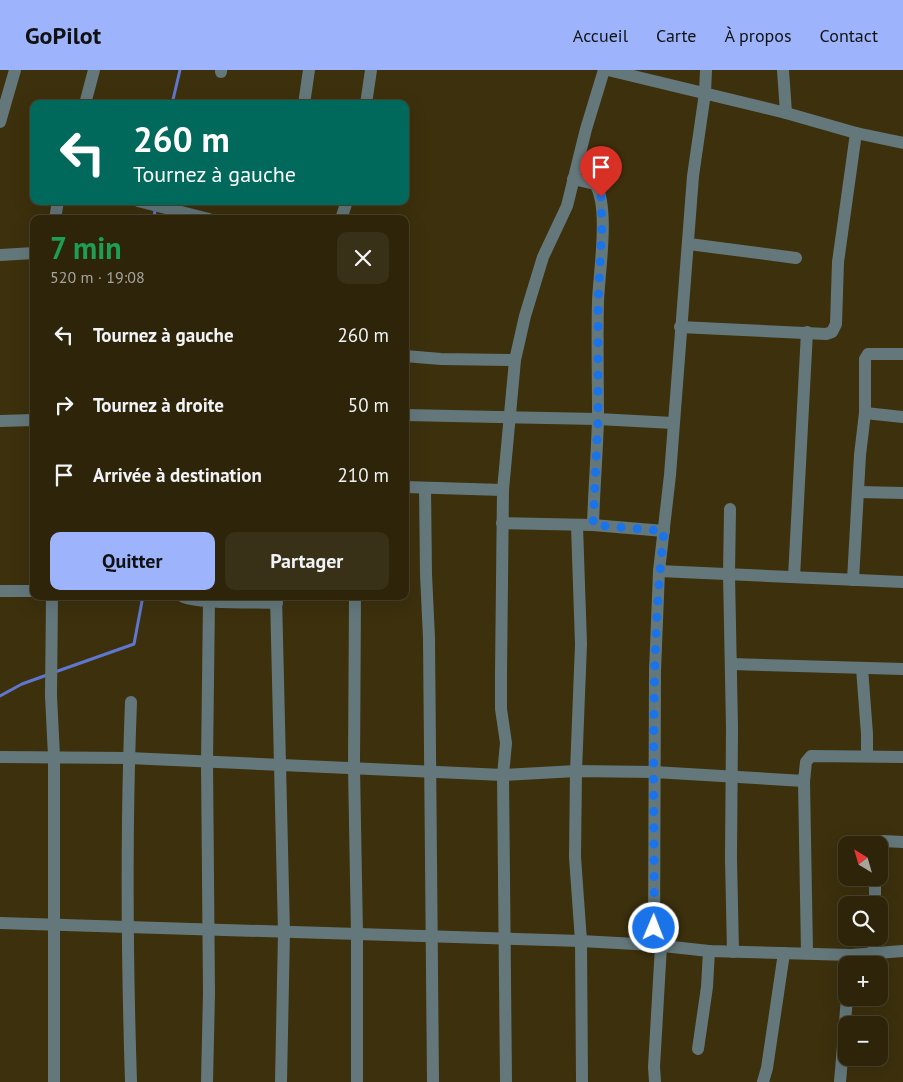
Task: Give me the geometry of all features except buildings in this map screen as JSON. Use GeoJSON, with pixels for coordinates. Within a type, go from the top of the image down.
{"type":"FeatureCollection","features":[{"type":"Feature","properties":{"kind":"street"},"geometry":{"type":"LineString","coordinates":[[0,122],[15,70]]}},
{"type":"Feature","properties":{"kind":"street"},"geometry":{"type":"LineString","coordinates":[[85,100],[94,70]]}},
{"type":"Feature","properties":{"kind":"street"},"geometry":{"type":"LineString","coordinates":[[305,100],[309,70]]}},
{"type":"Feature","properties":{"kind":"street"},"geometry":{"type":"LineString","coordinates":[[367,100],[372,70]]}},
{"type":"Feature","properties":{"kind":"street"},"geometry":{"type":"LineString","coordinates":[[506,1082],[503,775],[506,743],[501,709],[501,674],[503,490],[509,418],[515,360],[525,316],[543,257],[566,206],[586,129],[606,70],[786,113],[856,133],[903,143]]}},
{"type":"Feature","properties":{"kind":"street"},"geometry":{"type":"LineString","coordinates":[[655,1082],[658,946],[654,772],[655,671],[660,571],[680,327],[689,244],[693,176],[705,93],[706,70]]}},
{"type":"Feature","properties":{"kind":"street"},"geometry":{"type":"LineString","coordinates":[[783,70],[786,113]]}},
{"type":"Feature","properties":{"kind":"street"},"geometry":{"type":"LineString","coordinates":[[680,327],[826,334],[835,329],[838,262],[856,133]]}},
{"type":"Feature","properties":{"kind":"street"},"geometry":{"type":"LineString","coordinates":[[573,179],[595,184],[601,197],[602,227],[598,302],[598,419],[593,525]]}},
{"type":"Feature","properties":{"kind":"street"},"geometry":{"type":"LineString","coordinates":[[154,205],[193,215]]}},
{"type":"Feature","properties":{"kind":"street"},"geometry":{"type":"LineString","coordinates":[[689,244],[796,258]]}},
{"type":"Feature","properties":{"kind":"street"},"geometry":{"type":"LineString","coordinates":[[0,255],[30,253]]}},
{"type":"Feature","properties":{"kind":"street"},"geometry":{"type":"LineString","coordinates":[[794,577],[807,332]]}},
{"type":"Feature","properties":{"kind":"street"},"geometry":{"type":"LineString","coordinates":[[853,580],[865,413],[866,357],[871,354],[903,354]]}},
{"type":"Feature","properties":{"kind":"street"},"geometry":{"type":"LineString","coordinates":[[409,356],[440,359],[515,360]]}},
{"type":"Feature","properties":{"kind":"street"},"geometry":{"type":"LineString","coordinates":[[865,413],[903,417]]}},
{"type":"Feature","properties":{"kind":"street"},"geometry":{"type":"LineString","coordinates":[[409,415],[598,419],[673,423]]}},
{"type":"Feature","properties":{"kind":"street"},"geometry":{"type":"LineString","coordinates":[[0,421],[30,420]]}},
{"type":"Feature","properties":{"kind":"street"},"geometry":{"type":"LineString","coordinates":[[409,486],[503,490]]}},
{"type":"Feature","properties":{"kind":"street"},"geometry":{"type":"LineString","coordinates":[[425,488],[429,638],[430,938],[433,1082]]}},
{"type":"Feature","properties":{"kind":"street"},"geometry":{"type":"LineString","coordinates":[[858,492],[903,493]]}},
{"type":"Feature","properties":{"kind":"street"},"geometry":{"type":"LineString","coordinates":[[730,509],[728,574],[731,664],[733,952]]}},
{"type":"Feature","properties":{"kind":"street"},"geometry":{"type":"LineString","coordinates":[[502,523],[593,525],[664,531]]}},
{"type":"Feature","properties":{"kind":"street"},"geometry":{"type":"LineString","coordinates":[[577,526],[581,644],[575,857],[581,941],[582,1082]]}},
{"type":"Feature","properties":{"kind":"street"},"geometry":{"type":"LineString","coordinates":[[660,571],[903,582]]}},
{"type":"Feature","properties":{"kind":"street"},"geometry":{"type":"LineString","coordinates":[[0,591],[30,591]]}},
{"type":"Feature","properties":{"kind":"street"},"geometry":{"type":"LineString","coordinates":[[52,600],[54,1082]]}},
{"type":"Feature","properties":{"kind":"street"},"geometry":{"type":"LineString","coordinates":[[198,600],[276,600],[280,687],[284,932],[281,1082]]}},
{"type":"Feature","properties":{"kind":"street"},"geometry":{"type":"LineString","coordinates":[[355,600],[354,767],[357,1082]]}},
{"type":"Feature","properties":{"kind":"street"},"geometry":{"type":"LineString","coordinates":[[207,1082],[209,993],[207,761],[209,601]]}},
{"type":"Feature","properties":{"kind":"street"},"geometry":{"type":"LineString","coordinates":[[731,664],[903,669]]}},
{"type":"Feature","properties":{"kind":"street"},"geometry":{"type":"LineString","coordinates":[[862,668],[867,756]]}},
{"type":"Feature","properties":{"kind":"street"},"geometry":{"type":"LineString","coordinates":[[131,702],[129,758],[129,1008],[131,1082]]}},
{"type":"Feature","properties":{"kind":"street"},"geometry":{"type":"LineString","coordinates":[[0,756],[129,758],[503,775],[576,771],[654,772],[804,781]]}},
{"type":"Feature","properties":{"kind":"street"},"geometry":{"type":"LineString","coordinates":[[807,953],[804,781],[806,762],[810,756],[903,757]]}},
{"type":"Feature","properties":{"kind":"street"},"geometry":{"type":"LineString","coordinates":[[888,841],[903,842]]}},
{"type":"Feature","properties":{"kind":"street"},"geometry":{"type":"LineString","coordinates":[[0,923],[430,938],[581,941],[710,951],[807,953],[838,958]]}},
{"type":"Feature","properties":{"kind":"street"},"geometry":{"type":"LineString","coordinates":[[874,946],[874,954]]}},
{"type":"Feature","properties":{"kind":"street"},"geometry":{"type":"LineString","coordinates":[[698,1049],[710,951]]}},
{"type":"Feature","properties":{"kind":"street"},"geometry":{"type":"LineString","coordinates":[[866,956],[903,951]]}},
{"type":"Feature","properties":{"kind":"street"},"geometry":{"type":"LineString","coordinates":[[763,1082],[767,1068],[784,953]]}},
{"type":"Feature","properties":{"kind":"street"},"geometry":{"type":"LineString","coordinates":[[840,1082],[846,1006]]}},
{"type":"Feature","properties":{"kind":"waterway"},"geometry":{"type":"LineString","coordinates":[[173,100],[180,70]]}},
{"type":"Feature","properties":{"kind":"waterway"},"geometry":{"type":"LineString","coordinates":[[154,215],[155,209]]}},
{"type":"Feature","properties":{"kind":"waterway"},"geometry":{"type":"LineString","coordinates":[[55,672],[134,644],[142,600]]}},
{"type":"Feature","properties":{"kind":"waterway"},"geometry":{"type":"LineString","coordinates":[[0,696],[22,684],[47,675]]}},
{"type":"Feature","properties":{"kind":"route"},"geometry":{"type":"LineString","coordinates":[[601,197],[602,227],[598,302],[598,419],[593,525],[664,531],[655,671],[654,928]]}}]}
